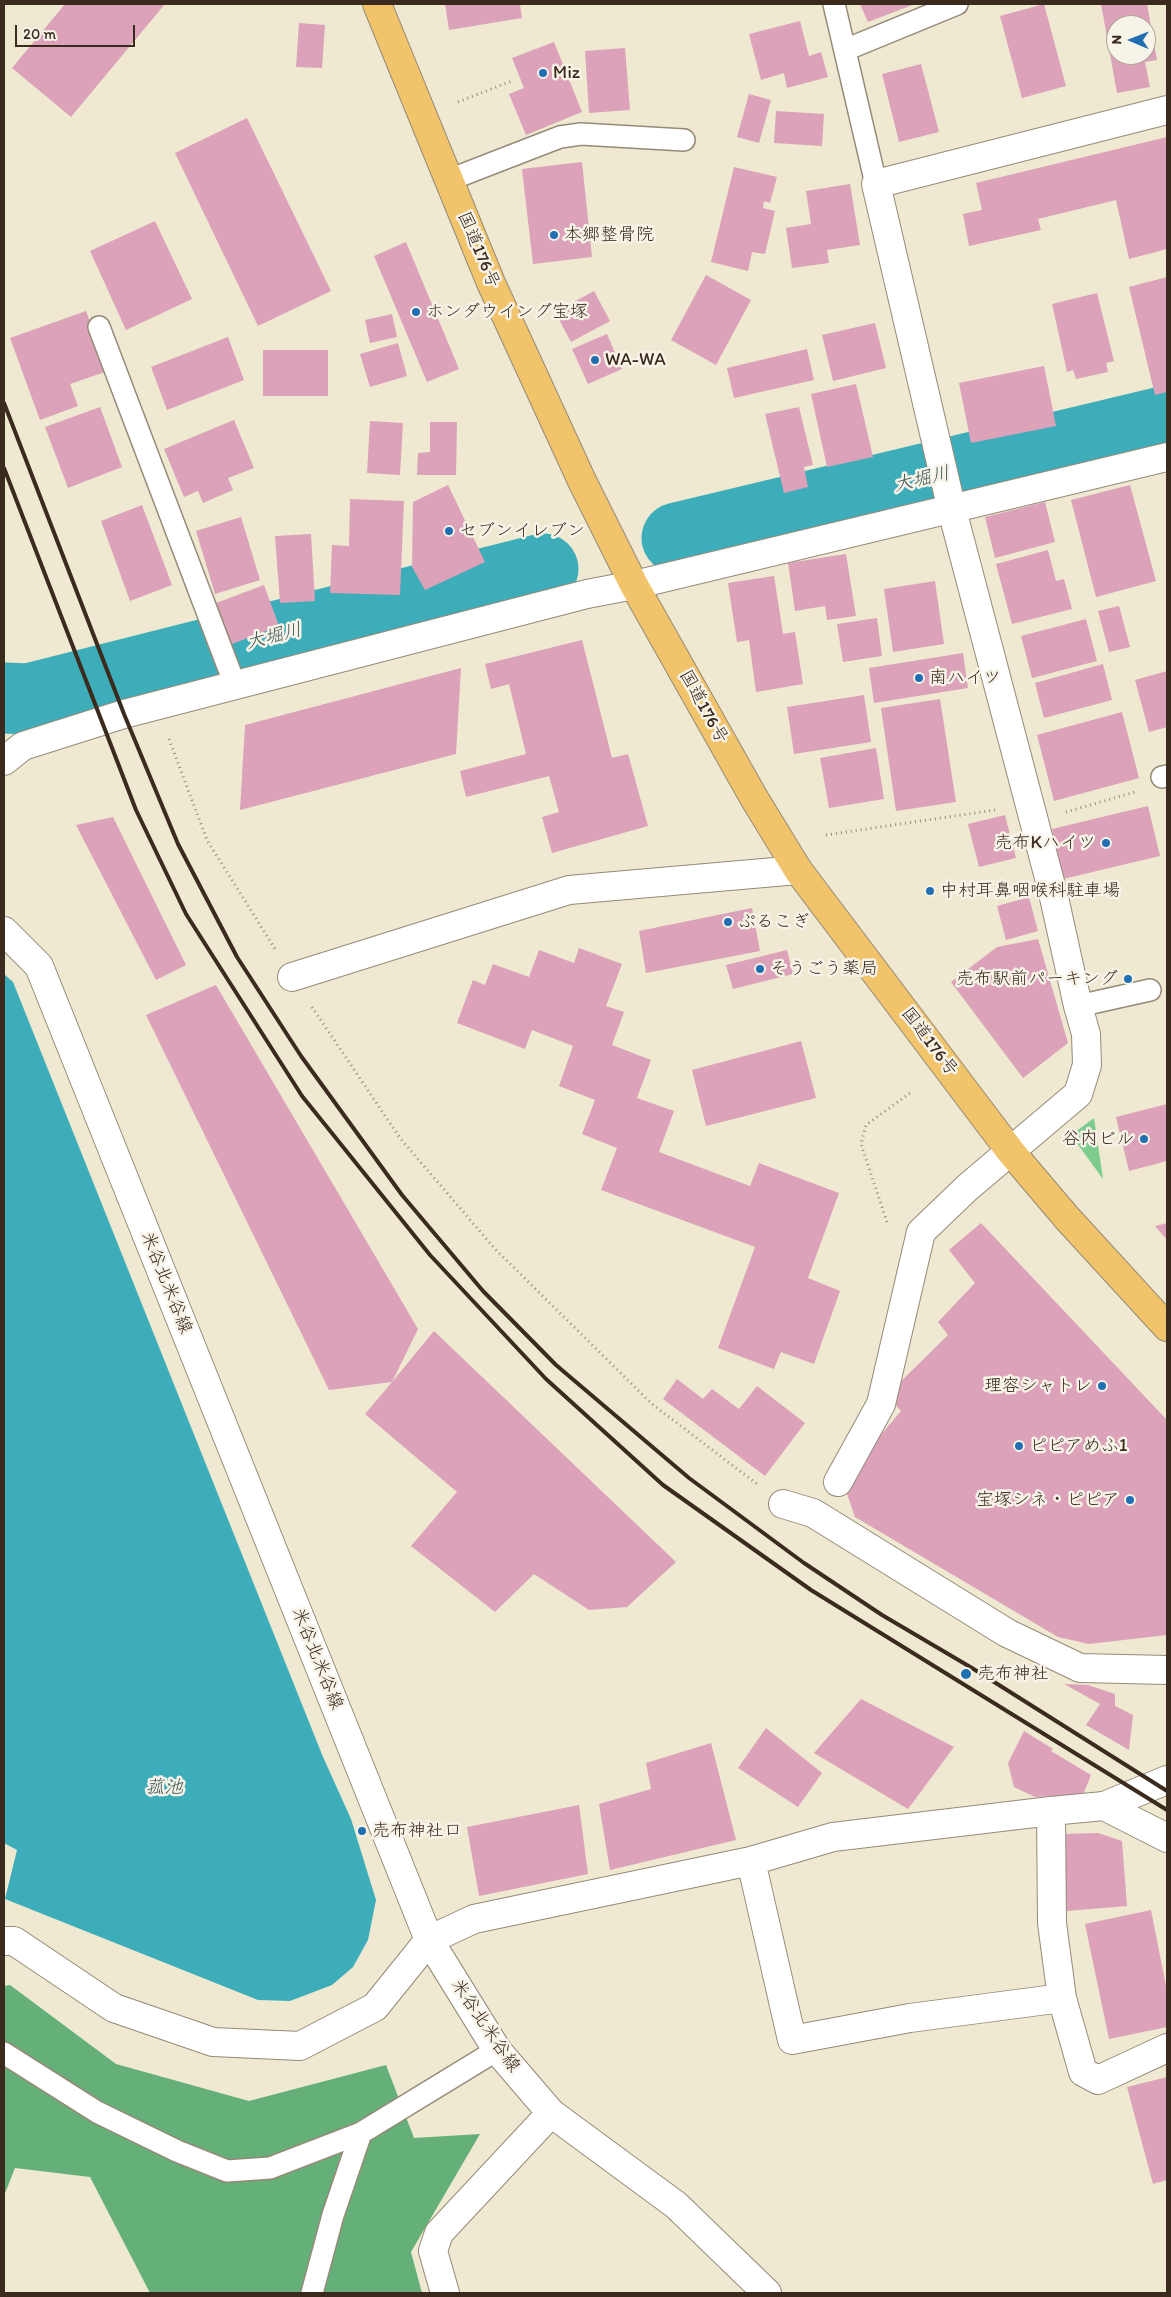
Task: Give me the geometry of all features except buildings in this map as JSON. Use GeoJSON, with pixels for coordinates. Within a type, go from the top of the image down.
{"type":"FeatureCollection","features":[{"type":"Feature","properties":{"kind":"highway","name":"国道176号"},"geometry":{"type":"LineString","coordinates":[[377,4],[491,282],[578,472],[634,585],[754,798],[798,870],[1011,1152],[1067,1218],[1167,1327]]}},
{"type":"Feature","properties":{"kind":"street"},"geometry":{"type":"LineString","coordinates":[[838,1482],[881,1404],[921,1232],[968,1187],[1078,1094],[1087,1065],[1086,1034],[1053,893],[952,510],[876,184],[1167,110]]}},
{"type":"Feature","properties":{"kind":"street"},"geometry":{"type":"LineString","coordinates":[[4,761],[23,746],[235,685],[587,594],[634,585],[952,510],[1167,457]]}},
{"type":"Feature","properties":{"kind":"street"},"geometry":{"type":"LineString","coordinates":[[292,977],[569,890],[798,870]]}},
{"type":"Feature","properties":{"kind":"street","name":"米谷北米谷線"},"geometry":{"type":"LineString","coordinates":[[4,931],[39,966],[429,1940],[497,2050],[551,2113],[676,2205],[767,2293]]}},
{"type":"Feature","properties":{"kind":"street"},"geometry":{"type":"LineString","coordinates":[[783,1504],[813,1513],[1007,1633],[1080,1668],[1167,1670]]}},
{"type":"Feature","properties":{"kind":"street"},"geometry":{"type":"LineString","coordinates":[[4,1941],[14,1941],[114,2008],[213,2042],[300,2046],[375,2007],[429,1940],[474,1919],[751,1861],[833,1837],[1104,1806],[1167,1780]]}},
{"type":"Feature","properties":{"kind":"street"},"geometry":{"type":"LineString","coordinates":[[1104,1806],[1167,1838]]}},
{"type":"Feature","properties":{"kind":"street"},"geometry":{"type":"LineString","coordinates":[[1051,1811],[1052,1923],[1062,1998],[1083,2072],[1098,2080],[1167,2048]]}},
{"type":"Feature","properties":{"kind":"street"},"geometry":{"type":"LineString","coordinates":[[751,1861],[792,2040],[910,2018],[1062,1998]]}},
{"type":"Feature","properties":{"kind":"street"},"geometry":{"type":"LineString","coordinates":[[444,2293],[433,2251],[439,2233],[551,2113]]}},
{"type":"Feature","properties":{"kind":"lane"},"geometry":{"type":"LineString","coordinates":[[834,4],[876,184]]}},
{"type":"Feature","properties":{"kind":"lane"},"geometry":{"type":"LineString","coordinates":[[845,50],[957,4]]}},
{"type":"Feature","properties":{"kind":"lane"},"geometry":{"type":"LineString","coordinates":[[449,180],[560,137],[581,134],[684,140]]}},
{"type":"Feature","properties":{"kind":"lane"},"geometry":{"type":"LineString","coordinates":[[99,327],[235,685]]}},
{"type":"Feature","properties":{"kind":"lane"},"geometry":{"type":"LineString","coordinates":[[1078,1006],[1150,990]]}},
{"type":"Feature","properties":{"kind":"lane"},"geometry":{"type":"LineString","coordinates":[[4,2053],[97,2112],[177,2151],[227,2171],[270,2168],[361,2133],[497,2050]]}},
{"type":"Feature","properties":{"kind":"lane"},"geometry":{"type":"LineString","coordinates":[[312,2293],[333,2215],[361,2133]]}},
{"type":"Feature","properties":{"kind":"path"},"geometry":{"type":"LineString","coordinates":[[458,102],[512,81]]}},
{"type":"Feature","properties":{"kind":"path"},"geometry":{"type":"LineString","coordinates":[[157,706],[207,840],[292,977],[400,1138],[496,1248],[652,1404],[783,1504]]}},
{"type":"Feature","properties":{"kind":"path"},"geometry":{"type":"LineString","coordinates":[[826,835],[1032,813],[1147,788],[1165,776]]}},
{"type":"Feature","properties":{"kind":"path"},"geometry":{"type":"LineString","coordinates":[[887,1224],[861,1144],[866,1125],[913,1092]]}},
{"type":"Feature","properties":{"kind":"green space"},"geometry":{"type":"Polygon","coordinates":[[[1094,1118],[1103,1179],[1071,1135],[1094,1118]]]}},
{"type":"Feature","properties":{"kind":"green space"},"geometry":{"type":"Polygon","coordinates":[[[10,1985],[116,2064],[249,2101],[386,2065],[414,2138],[480,2134],[411,2252],[422,2293],[150,2293],[90,2177],[15,2168],[4,2196],[4,1986],[10,1985]]]}},
{"type":"Feature","properties":{"kind":"water","name":"菰池"},"geometry":{"type":"Polygon","coordinates":[[[4,974],[13,982],[323,1757],[351,1819],[376,1900],[368,1940],[353,1967],[332,1985],[290,2001],[258,2000],[5,1899],[17,1850],[4,1843],[4,974]]]}},
{"type":"Feature","properties":{"kind":"waterway","name":"大堀川"},"geometry":{"type":"LineString","coordinates":[[677,538],[1167,421]]}},
{"type":"Feature","properties":{"kind":"waterway","name":"大堀川"},"geometry":{"type":"LineString","coordinates":[[4,698],[29,699],[543,569]]}},
{"type":"Feature","properties":{"kind":"railway"},"geometry":{"type":"LineString","coordinates":[[4,403],[124,714],[178,844],[237,957],[301,1056],[402,1195],[483,1291],[556,1365],[689,1478],[804,1563],[882,1615],[972,1668],[1167,1791]]}},
{"type":"Feature","properties":{"kind":"railway"},"geometry":{"type":"LineString","coordinates":[[4,468],[136,810],[186,914],[302,1096],[430,1255],[546,1379],[663,1485],[811,1590],[1167,1810]]}},
{"type":"Feature","properties":{"kind":"place","name":"Miz"},"geometry":{"type":"Point","coordinates":[543,73]}},
{"type":"Feature","properties":{"kind":"place","name":"本郷整骨院"},"geometry":{"type":"Point","coordinates":[554,235]}},
{"type":"Feature","properties":{"kind":"place","name":"ホンダウイング宝塚"},"geometry":{"type":"Point","coordinates":[416,312]}},
{"type":"Feature","properties":{"kind":"place","name":"WA-WA"},"geometry":{"type":"Point","coordinates":[595,360]}},
{"type":"Feature","properties":{"kind":"place","name":"セブンイレブン"},"geometry":{"type":"Point","coordinates":[449,531]}},
{"type":"Feature","properties":{"kind":"place","name":"南ハイツ"},"geometry":{"type":"Point","coordinates":[919,678]}},
{"type":"Feature","properties":{"kind":"place","name":"売布Kハイツ"},"geometry":{"type":"Point","coordinates":[1106,843]}},
{"type":"Feature","properties":{"kind":"place","name":"中村耳鼻咽喉科駐車場"},"geometry":{"type":"Point","coordinates":[930,891]}},
{"type":"Feature","properties":{"kind":"place","name":"ぷるこぎ"},"geometry":{"type":"Point","coordinates":[728,922]}},
{"type":"Feature","properties":{"kind":"place","name":"そうごう薬局"},"geometry":{"type":"Point","coordinates":[760,969]}},
{"type":"Feature","properties":{"kind":"place","name":"売布駅前パーキング"},"geometry":{"type":"Point","coordinates":[1128,979]}},
{"type":"Feature","properties":{"kind":"place","name":"谷内ビル"},"geometry":{"type":"Point","coordinates":[1144,1139]}},
{"type":"Feature","properties":{"kind":"place","name":"理容シャトレ"},"geometry":{"type":"Point","coordinates":[1102,1386]}},
{"type":"Feature","properties":{"kind":"place","name":"ピピアめふ1"},"geometry":{"type":"Point","coordinates":[1019,1446]}},
{"type":"Feature","properties":{"kind":"place","name":"宝塚シネ・ピピア"},"geometry":{"type":"Point","coordinates":[1130,1500]}},
{"type":"Feature","properties":{"kind":"place","name":"売布神社"},"geometry":{"type":"Point","coordinates":[966,1674]}},
{"type":"Feature","properties":{"kind":"place","name":"売布神社口"},"geometry":{"type":"Point","coordinates":[362,1831]}}]}
